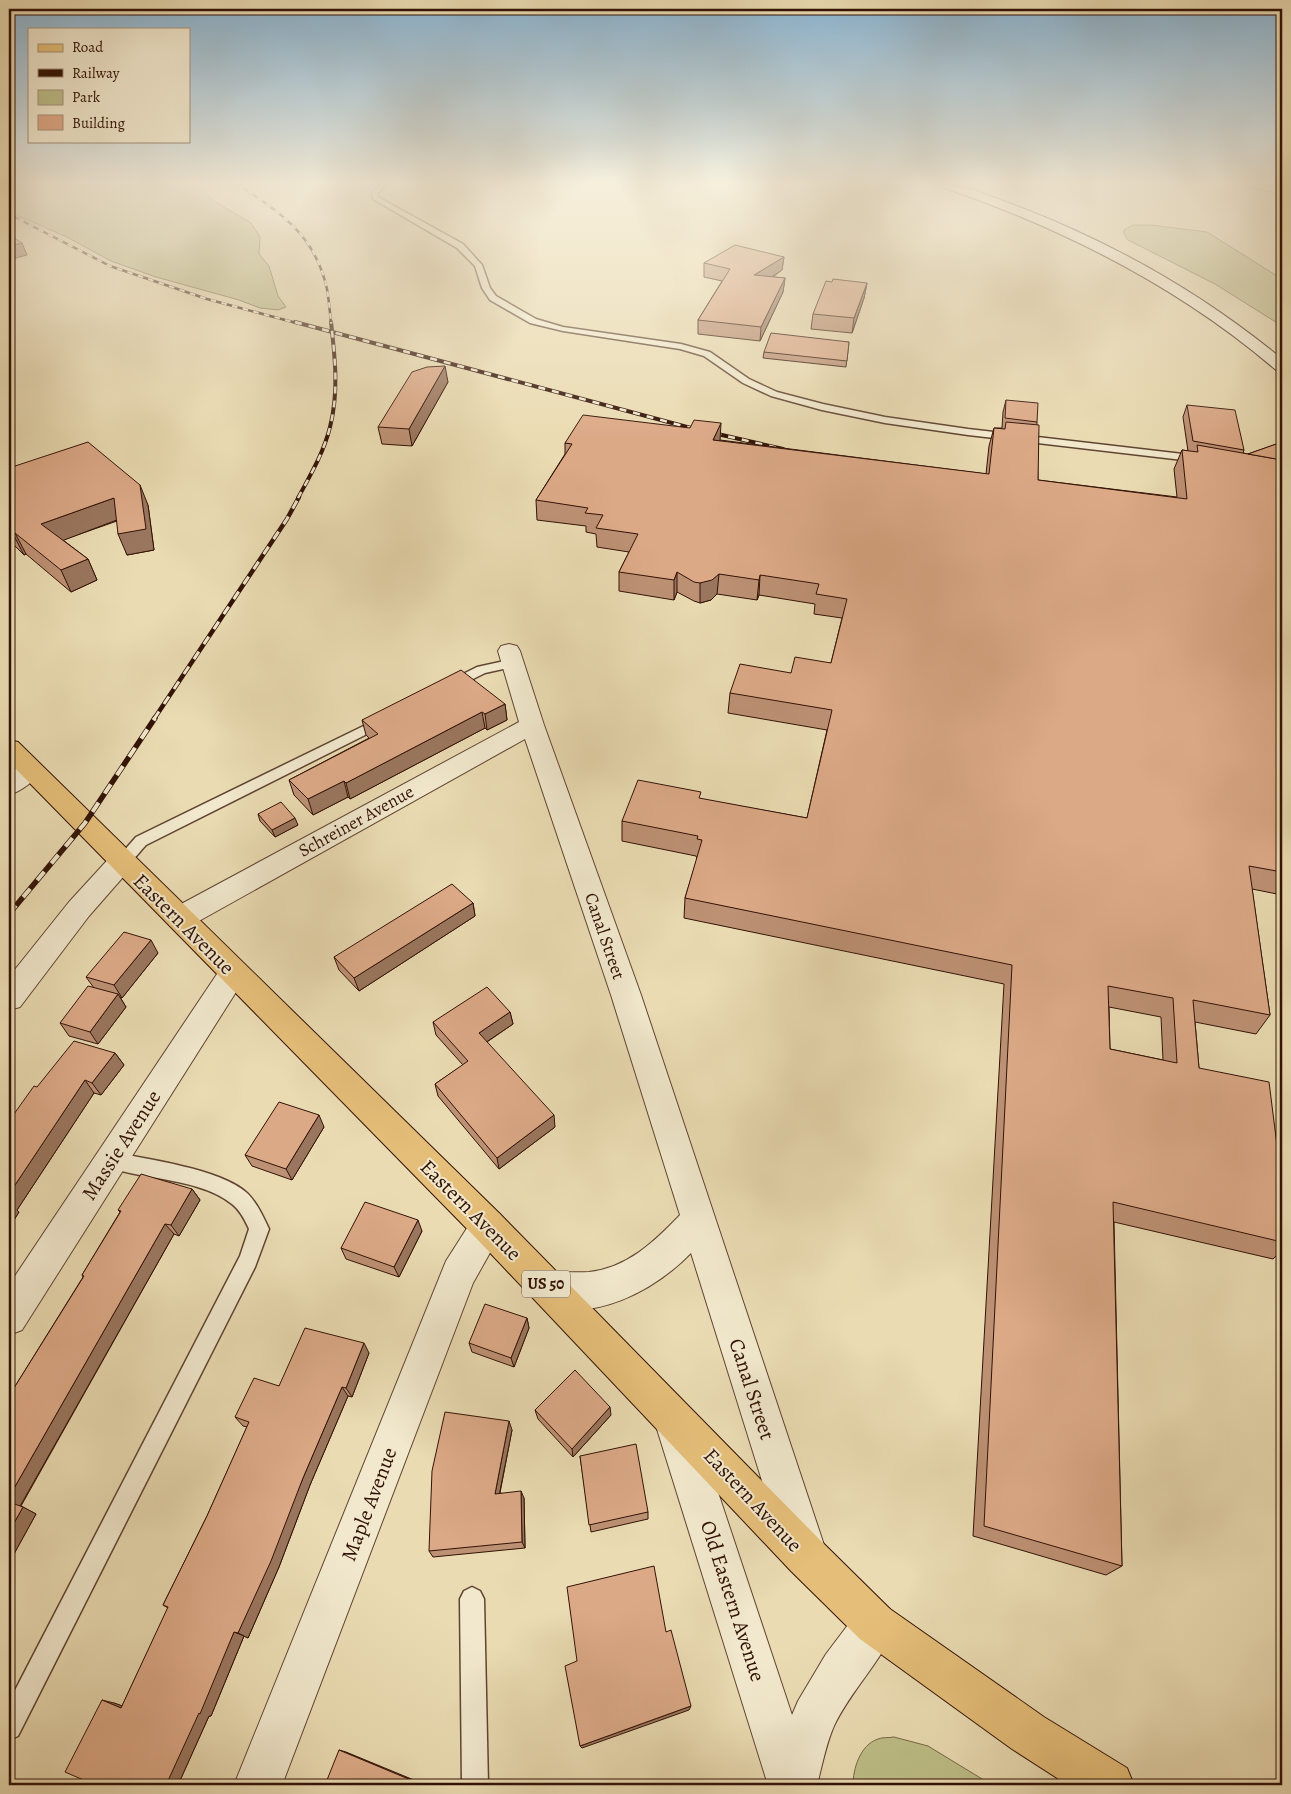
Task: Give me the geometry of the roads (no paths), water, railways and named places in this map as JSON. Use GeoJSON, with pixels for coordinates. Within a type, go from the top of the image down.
{"type":"FeatureCollection","features":[{"type":"Feature","properties":{"kind":"main road","name":"Eastern Avenue"},"geometry":{"type":"LineString","coordinates":[[16,768],[122,861],[180,918],[552,1290],[806,1556],[876,1624],[1028,1733],[1110,1785]]}},
{"type":"Feature","properties":{"kind":"street"},"geometry":{"type":"LineString","coordinates":[[1140,269],[1224,320],[1282,367]]}},
{"type":"Feature","properties":{"kind":"street"},"geometry":{"type":"LineString","coordinates":[[1165,269],[1181,277]]}},
{"type":"Feature","properties":{"kind":"street","name":"Canal Street"},"geometry":{"type":"LineString","coordinates":[[511,657],[532,725],[626,995],[806,1556]]}},
{"type":"Feature","properties":{"kind":"street","name":"Schreiner Avenue"},"geometry":{"type":"LineString","coordinates":[[180,918],[532,725]]}},
{"type":"Feature","properties":{"kind":"street"},"geometry":{"type":"LineString","coordinates":[[9,998],[78,909],[122,861]]}},
{"type":"Feature","properties":{"kind":"street","name":"Massie Avenue"},"geometry":{"type":"LineString","coordinates":[[9,1317],[233,973]]}},
{"type":"Feature","properties":{"kind":"street"},"geometry":{"type":"LineString","coordinates":[[552,1290],[594,1290],[627,1280],[663,1258],[698,1221]]}},
{"type":"Feature","properties":{"kind":"street","name":"Maple Avenue"},"geometry":{"type":"LineString","coordinates":[[258,1785],[460,1273],[488,1226]]}},
{"type":"Feature","properties":{"kind":"street","name":"Old Eastern Avenue"},"geometry":{"type":"LineString","coordinates":[[674,1417],[792,1785]]}},
{"type":"Feature","properties":{"kind":"street","name":"Old Eastern Avenue"},"geometry":{"type":"LineString","coordinates":[[792,1785],[814,1717],[842,1670],[876,1624]]}},
{"type":"Feature","properties":{"kind":"lane"},"geometry":{"type":"LineString","coordinates":[[479,269],[486,288],[493,298],[533,321],[563,329],[707,354],[746,381],[774,394],[822,407],[885,420],[968,432],[1128,450],[1213,462]]}},
{"type":"Feature","properties":{"kind":"lane"},"geometry":{"type":"LineString","coordinates":[[441,690],[511,657]]}},
{"type":"Feature","properties":{"kind":"lane"},"geometry":{"type":"LineString","coordinates":[[122,861],[141,841],[391,716]]}},
{"type":"Feature","properties":{"kind":"lane"},"geometry":{"type":"LineString","coordinates":[[9,1727],[248,1260],[259,1229],[250,1211],[237,1196],[212,1183],[110,1160]]}},
{"type":"Feature","properties":{"kind":"lane"},"geometry":{"type":"LineString","coordinates":[[472,1599],[475,1785]]}},
{"type":"Feature","properties":{"kind":"railway"},"geometry":{"type":"LineString","coordinates":[[118,269],[207,299],[300,324]]}},
{"type":"Feature","properties":{"kind":"railway"},"geometry":{"type":"LineString","coordinates":[[321,269],[327,289],[331,324]]}},
{"type":"Feature","properties":{"kind":"railway"},"geometry":{"type":"LineString","coordinates":[[295,322],[332,332]]}},
{"type":"Feature","properties":{"kind":"railway"},"geometry":{"type":"LineString","coordinates":[[331,322],[332,332]]}},
{"type":"Feature","properties":{"kind":"railway"},"geometry":{"type":"LineString","coordinates":[[298,498],[320,455],[333,414],[335,375],[332,332]]}},
{"type":"Feature","properties":{"kind":"railway"},"geometry":{"type":"LineString","coordinates":[[332,332],[687,427],[783,449]]}},
{"type":"Feature","properties":{"kind":"railway"},"geometry":{"type":"LineString","coordinates":[[154,719],[287,519],[299,497]]}},
{"type":"Feature","properties":{"kind":"railway"},"geometry":{"type":"LineString","coordinates":[[9,914],[85,823],[155,718]]}}]}
